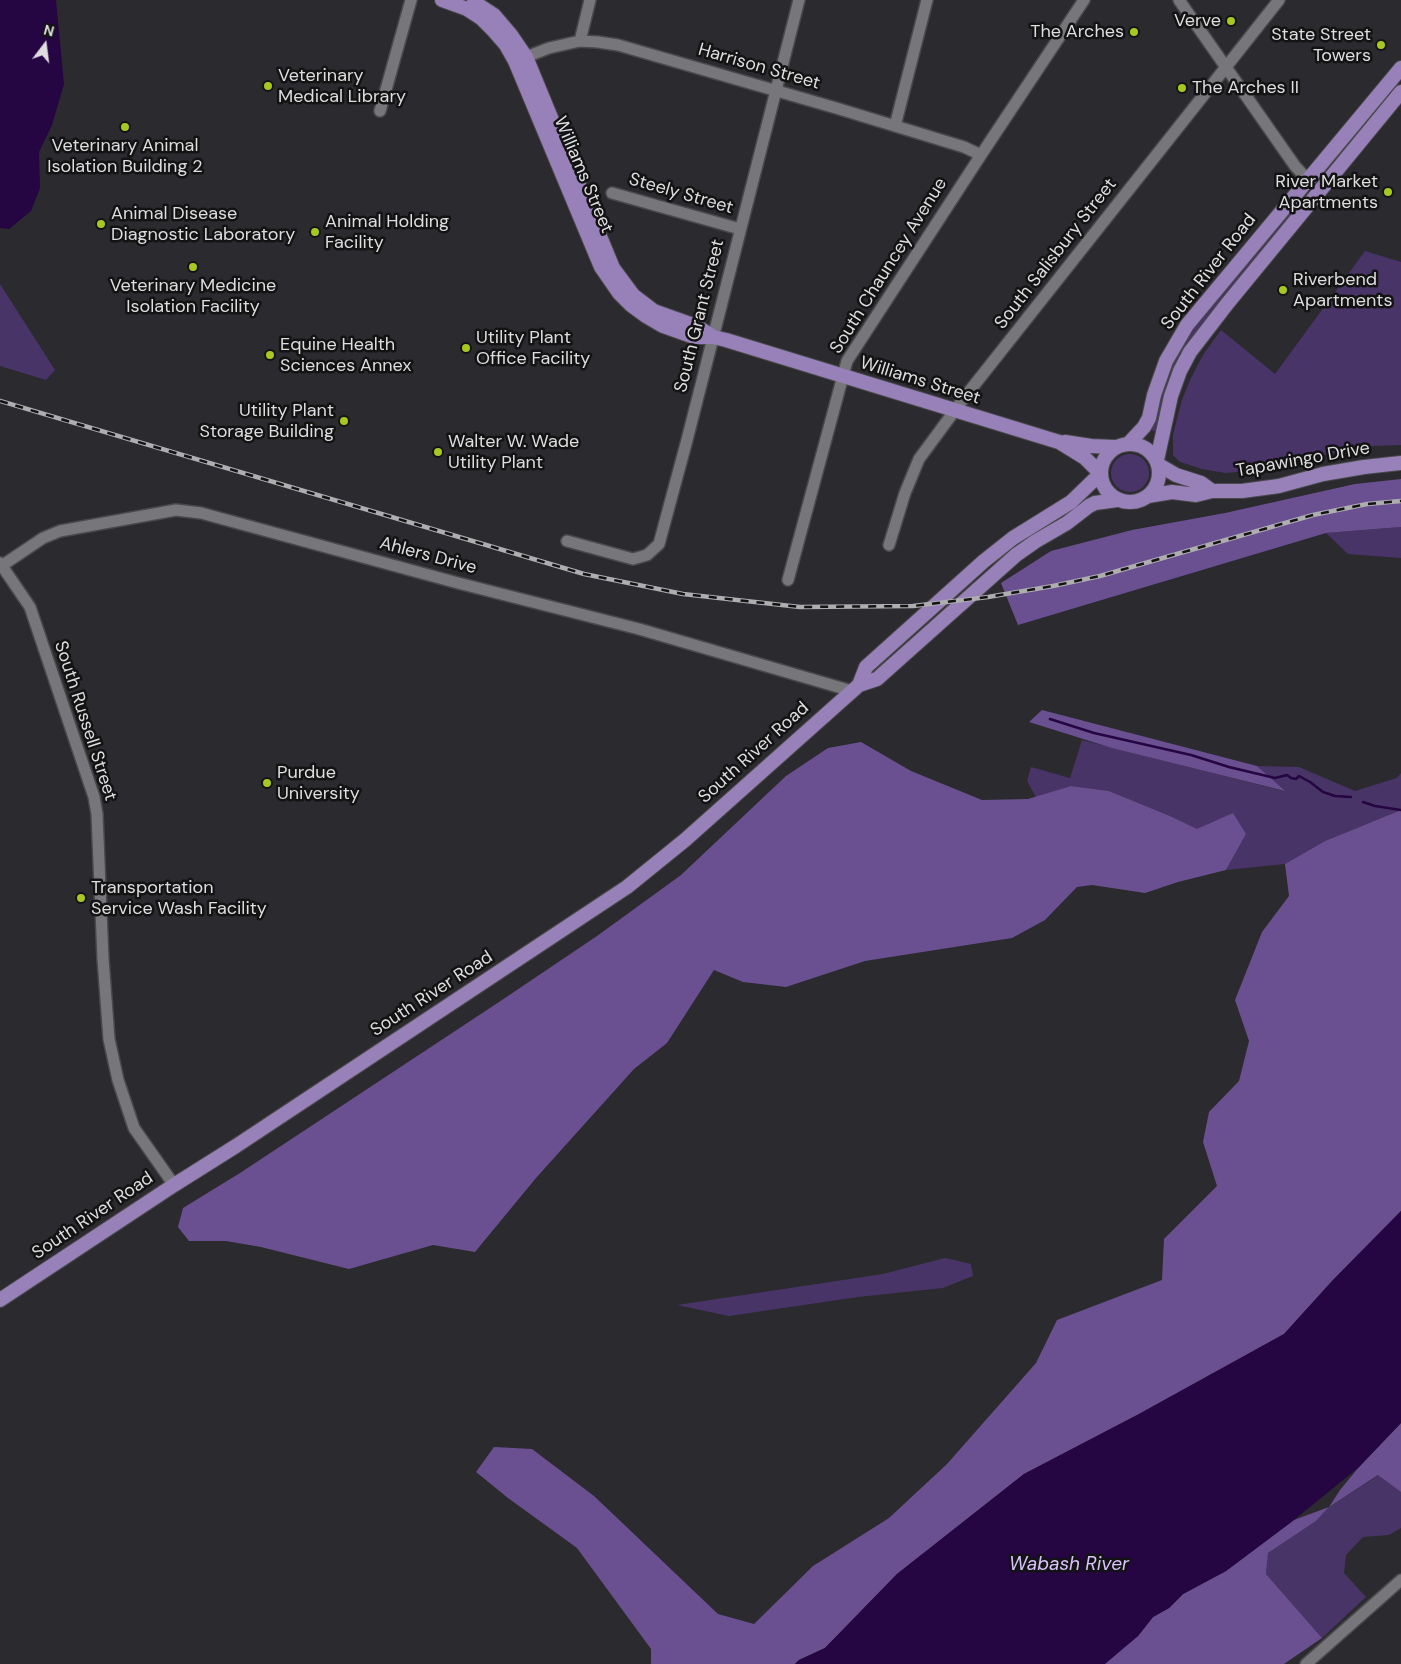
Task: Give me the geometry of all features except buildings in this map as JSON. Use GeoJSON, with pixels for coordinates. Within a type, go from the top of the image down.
{"type":"FeatureCollection","features":[{"type":"Feature","properties":{"kind":"main road","name":"Williams Street"},"geometry":{"type":"LineString","coordinates":[[442,0],[467,9],[481,18],[506,45],[515,61],[601,267],[619,293],[631,305],[663,326],[694,336],[713,337],[1059,442],[1085,458],[1100,474]]}},
{"type":"Feature","properties":{"kind":"main road","name":"Williams Street"},"geometry":{"type":"LineString","coordinates":[[469,0],[494,15],[526,57],[613,268],[632,295],[654,311],[696,326],[713,337]]}},
{"type":"Feature","properties":{"kind":"main road","name":"South River Road"},"geometry":{"type":"LineString","coordinates":[[1128,444],[1144,427],[1149,418],[1154,395],[1166,361],[1187,325],[1304,176],[1401,68]]}},
{"type":"Feature","properties":{"kind":"main road"},"geometry":{"type":"LineString","coordinates":[[1312,200],[1310,194],[1314,185],[1364,123],[1385,88]]}},
{"type":"Feature","properties":{"kind":"main road","name":"South River Road"},"geometry":{"type":"LineString","coordinates":[[1158,462],[1171,396],[1180,371],[1190,352],[1400,93]]}},
{"type":"Feature","properties":{"kind":"main road","name":"Williams Street"},"geometry":{"type":"LineString","coordinates":[[1059,442],[1114,447]]}},
{"type":"Feature","properties":{"kind":"main road"},"geometry":{"type":"LineString","coordinates":[[1128,444],[1137,444],[1145,448],[1158,462],[1157,481],[1154,489],[1148,496],[1133,502],[1117,500],[1108,493],[1103,486],[1100,474],[1106,455],[1114,447],[1128,444]]}},
{"type":"Feature","properties":{"kind":"main road","name":"Tapawingo Drive"},"geometry":{"type":"LineString","coordinates":[[1158,462],[1176,475],[1201,483],[1212,491]]}},
{"type":"Feature","properties":{"kind":"main road","name":"Tapawingo Drive"},"geometry":{"type":"LineString","coordinates":[[1148,496],[1172,492],[1196,495],[1212,491],[1252,490],[1279,486],[1323,474],[1401,463]]}},
{"type":"Feature","properties":{"kind":"main road","name":"South River Road"},"geometry":{"type":"LineString","coordinates":[[0,1300],[627,887],[685,840],[855,688],[866,668],[984,561],[1013,538],[1071,502],[1100,474]]}},
{"type":"Feature","properties":{"kind":"main road","name":"South River Road"},"geometry":{"type":"LineString","coordinates":[[855,688],[877,679],[1016,554],[1067,523],[1094,503],[1117,500]]}},
{"type":"Feature","properties":{"kind":"street"},"geometry":{"type":"LineString","coordinates":[[380,110],[411,0]]}},
{"type":"Feature","properties":{"kind":"street"},"geometry":{"type":"LineString","coordinates":[[580,41],[590,0]]}},
{"type":"Feature","properties":{"kind":"street","name":"South Grant Street"},"geometry":{"type":"LineString","coordinates":[[567,541],[633,559],[647,555],[659,544],[798,0]]}},
{"type":"Feature","properties":{"kind":"street"},"geometry":{"type":"LineString","coordinates":[[895,126],[927,0]]}},
{"type":"Feature","properties":{"kind":"street","name":"South Chauncey Avenue"},"geometry":{"type":"LineString","coordinates":[[788,580],[847,361],[1084,0]]}},
{"type":"Feature","properties":{"kind":"street"},"geometry":{"type":"LineString","coordinates":[[1180,0],[1304,176]]}},
{"type":"Feature","properties":{"kind":"street","name":"South Salisbury Street"},"geometry":{"type":"LineString","coordinates":[[889,545],[913,471],[919,459],[1279,0]]}},
{"type":"Feature","properties":{"kind":"street","name":"Harrison Street"},"geometry":{"type":"LineString","coordinates":[[526,57],[549,48],[580,41],[618,45],[969,148],[981,155]]}},
{"type":"Feature","properties":{"kind":"street","name":"Steely Street"},"geometry":{"type":"LineString","coordinates":[[612,194],[740,229]]}},
{"type":"Feature","properties":{"kind":"street","name":"Ahlers Drive"},"geometry":{"type":"LineString","coordinates":[[1,565],[43,538],[60,531],[176,510],[201,513],[855,688]]}},
{"type":"Feature","properties":{"kind":"street","name":"South Russell Street"},"geometry":{"type":"LineString","coordinates":[[1,565],[30,607],[94,797],[97,814],[103,959],[109,1039],[118,1080],[134,1128],[174,1185]]}},
{"type":"Feature","properties":{"kind":"street"},"geometry":{"type":"LineString","coordinates":[[1311,1662],[1401,1580]]}},
{"type":"Feature","properties":{"kind":"shaded area"},"geometry":{"type":"Polygon","coordinates":[[[1299,199],[1303,203],[1201,326],[1156,431],[1153,431],[1151,429],[1158,399],[1175,356],[1195,325],[1299,199]]]}},
{"type":"Feature","properties":{"kind":"shaded area"},"geometry":{"type":"Polygon","coordinates":[[[1365,251],[1401,262],[1401,445],[1373,446],[1309,458],[1261,470],[1225,473],[1202,469],[1180,462],[1173,455],[1173,434],[1182,400],[1203,355],[1221,330],[1275,374],[1365,251]]]}},
{"type":"Feature","properties":{"kind":"shaded area"},"geometry":{"type":"Polygon","coordinates":[[[0,284],[55,370],[46,380],[0,366],[0,284]]]}},
{"type":"Feature","properties":{"kind":"shaded area"},"geometry":{"type":"Polygon","coordinates":[[[1130,454],[1143,460],[1149,473],[1143,486],[1130,492],[1117,486],[1111,473],[1117,460],[1130,454]]]}},
{"type":"Feature","properties":{"kind":"shaded area"},"geometry":{"type":"Polygon","coordinates":[[[1401,479],[1401,527],[1326,533],[1018,625],[1001,583],[1051,551],[1132,530],[1225,513],[1355,484],[1401,479]]]}},
{"type":"Feature","properties":{"kind":"shaded area"},"geometry":{"type":"Polygon","coordinates":[[[1401,527],[1401,558],[1348,554],[1326,533],[1401,527]]]}},
{"type":"Feature","properties":{"kind":"shaded area"},"geometry":{"type":"Polygon","coordinates":[[[1042,710],[1257,766],[1285,791],[1112,748],[1029,722],[1042,710]]]}},
{"type":"Feature","properties":{"kind":"shaded area"},"geometry":{"type":"Polygon","coordinates":[[[1082,740],[1283,791],[1257,766],[1299,767],[1355,791],[1397,778],[1401,773],[1401,810],[1325,841],[1285,864],[1226,870],[1246,834],[1197,830],[1170,816],[1109,791],[1071,786],[1036,797],[1027,781],[1031,767],[1070,778],[1082,740]]]}},
{"type":"Feature","properties":{"kind":"shaded area"},"geometry":{"type":"Polygon","coordinates":[[[861,742],[911,771],[982,800],[1028,799],[1071,786],[1109,791],[1197,829],[1233,813],[1246,834],[1226,870],[1178,882],[1145,893],[1092,885],[1077,887],[1045,920],[1012,938],[865,961],[786,987],[743,982],[714,970],[667,1043],[634,1069],[536,1178],[475,1252],[433,1245],[349,1269],[261,1247],[226,1241],[189,1241],[178,1227],[183,1208],[240,1173],[499,1002],[597,936],[681,875],[786,776],[828,748],[861,742]]]}},
{"type":"Feature","properties":{"kind":"shaded area"},"geometry":{"type":"Polygon","coordinates":[[[1401,810],[1401,1211],[1333,1280],[1284,1334],[1139,1414],[1024,1474],[897,1574],[825,1648],[799,1660],[795,1664],[651,1664],[651,1649],[577,1548],[508,1498],[476,1472],[494,1447],[532,1449],[594,1496],[718,1614],[754,1624],[813,1566],[889,1518],[947,1464],[1036,1363],[1057,1320],[1162,1280],[1164,1239],[1217,1186],[1203,1142],[1209,1112],[1239,1081],[1249,1041],[1235,1000],[1262,932],[1289,896],[1285,864],[1325,841],[1401,810]]]}},
{"type":"Feature","properties":{"kind":"shaded area"},"geometry":{"type":"Polygon","coordinates":[[[945,1258],[971,1264],[973,1276],[943,1288],[858,1297],[729,1316],[677,1305],[883,1274],[945,1258]]]}},
{"type":"Feature","properties":{"kind":"shaded area"},"geometry":{"type":"Polygon","coordinates":[[[1401,1423],[1401,1492],[1378,1475],[1329,1507],[1359,1467],[1401,1423]]]}},
{"type":"Feature","properties":{"kind":"shaded area"},"geometry":{"type":"Polygon","coordinates":[[[1379,1475],[1401,1492],[1401,1528],[1389,1535],[1363,1537],[1346,1555],[1344,1573],[1366,1597],[1322,1638],[1266,1574],[1268,1553],[1316,1521],[1329,1507],[1379,1475]]]}},
{"type":"Feature","properties":{"kind":"shaded area"},"geometry":{"type":"Polygon","coordinates":[[[1329,1507],[1316,1521],[1268,1553],[1266,1574],[1322,1638],[1284,1664],[1103,1664],[1138,1636],[1153,1617],[1169,1608],[1183,1594],[1226,1571],[1294,1520],[1329,1507]]]}},
{"type":"Feature","properties":{"kind":"water"},"geometry":{"type":"Polygon","coordinates":[[[0,0],[56,0],[64,84],[52,125],[39,152],[40,188],[31,211],[9,229],[0,228],[0,0]]]}},
{"type":"Feature","properties":{"kind":"water","name":"Wabash River"},"geometry":{"type":"Polygon","coordinates":[[[1401,1211],[1401,1423],[1359,1467],[1294,1520],[1226,1571],[1183,1594],[1169,1608],[1153,1617],[1138,1636],[1105,1664],[795,1664],[799,1660],[825,1648],[897,1574],[1024,1474],[1139,1414],[1284,1334],[1333,1280],[1401,1211]]]}},
{"type":"Feature","properties":{"kind":"waterway"},"geometry":{"type":"LineString","coordinates":[[1050,719],[1094,733],[1191,755],[1229,767],[1275,778],[1287,775],[1296,779],[1299,776],[1323,792],[1335,796],[1351,797]]}},
{"type":"Feature","properties":{"kind":"waterway"},"geometry":{"type":"LineString","coordinates":[[1363,802],[1401,810]]}},
{"type":"Feature","properties":{"kind":"railway"},"geometry":{"type":"LineString","coordinates":[[0,401],[584,574],[683,594],[800,607],[913,606],[988,597],[1053,586],[1100,576],[1313,515],[1367,504],[1401,501]]}},
{"type":"Feature","properties":{"kind":"place","name":"Verve"},"geometry":{"type":"Point","coordinates":[1231,21]}},
{"type":"Feature","properties":{"kind":"place","name":"The Arches"},"geometry":{"type":"Point","coordinates":[1134,32]}},
{"type":"Feature","properties":{"kind":"place","name":"State Street Towers"},"geometry":{"type":"Point","coordinates":[1381,45]}},
{"type":"Feature","properties":{"kind":"place","name":"Veterinary Medical Library"},"geometry":{"type":"Point","coordinates":[268,86]}},
{"type":"Feature","properties":{"kind":"place","name":"The Arches II"},"geometry":{"type":"Point","coordinates":[1182,88]}},
{"type":"Feature","properties":{"kind":"place","name":"Veterinary Animal Isolation Building 2"},"geometry":{"type":"Point","coordinates":[125,127]}},
{"type":"Feature","properties":{"kind":"place","name":"River Market Apartments"},"geometry":{"type":"Point","coordinates":[1388,192]}},
{"type":"Feature","properties":{"kind":"place","name":"Animal Disease Diagnostic Laboratory"},"geometry":{"type":"Point","coordinates":[101,224]}},
{"type":"Feature","properties":{"kind":"place","name":"Animal Holding Facility"},"geometry":{"type":"Point","coordinates":[315,232]}},
{"type":"Feature","properties":{"kind":"place","name":"Veterinary Medicine Isolation Facility"},"geometry":{"type":"Point","coordinates":[193,267]}},
{"type":"Feature","properties":{"kind":"place","name":"Riverbend Apartments"},"geometry":{"type":"Point","coordinates":[1283,290]}},
{"type":"Feature","properties":{"kind":"place","name":"Utility Plant Office Facility"},"geometry":{"type":"Point","coordinates":[466,348]}},
{"type":"Feature","properties":{"kind":"place","name":"Equine Health Sciences Annex"},"geometry":{"type":"Point","coordinates":[270,355]}},
{"type":"Feature","properties":{"kind":"place","name":"Utility Plant Storage Building"},"geometry":{"type":"Point","coordinates":[344,421]}},
{"type":"Feature","properties":{"kind":"place","name":"Walter W. Wade Utility Plant"},"geometry":{"type":"Point","coordinates":[438,452]}},
{"type":"Feature","properties":{"kind":"place","name":"Purdue University"},"geometry":{"type":"Point","coordinates":[267,783]}},
{"type":"Feature","properties":{"kind":"place","name":"Transportation Service Wash Facility"},"geometry":{"type":"Point","coordinates":[81,898]}}]}
